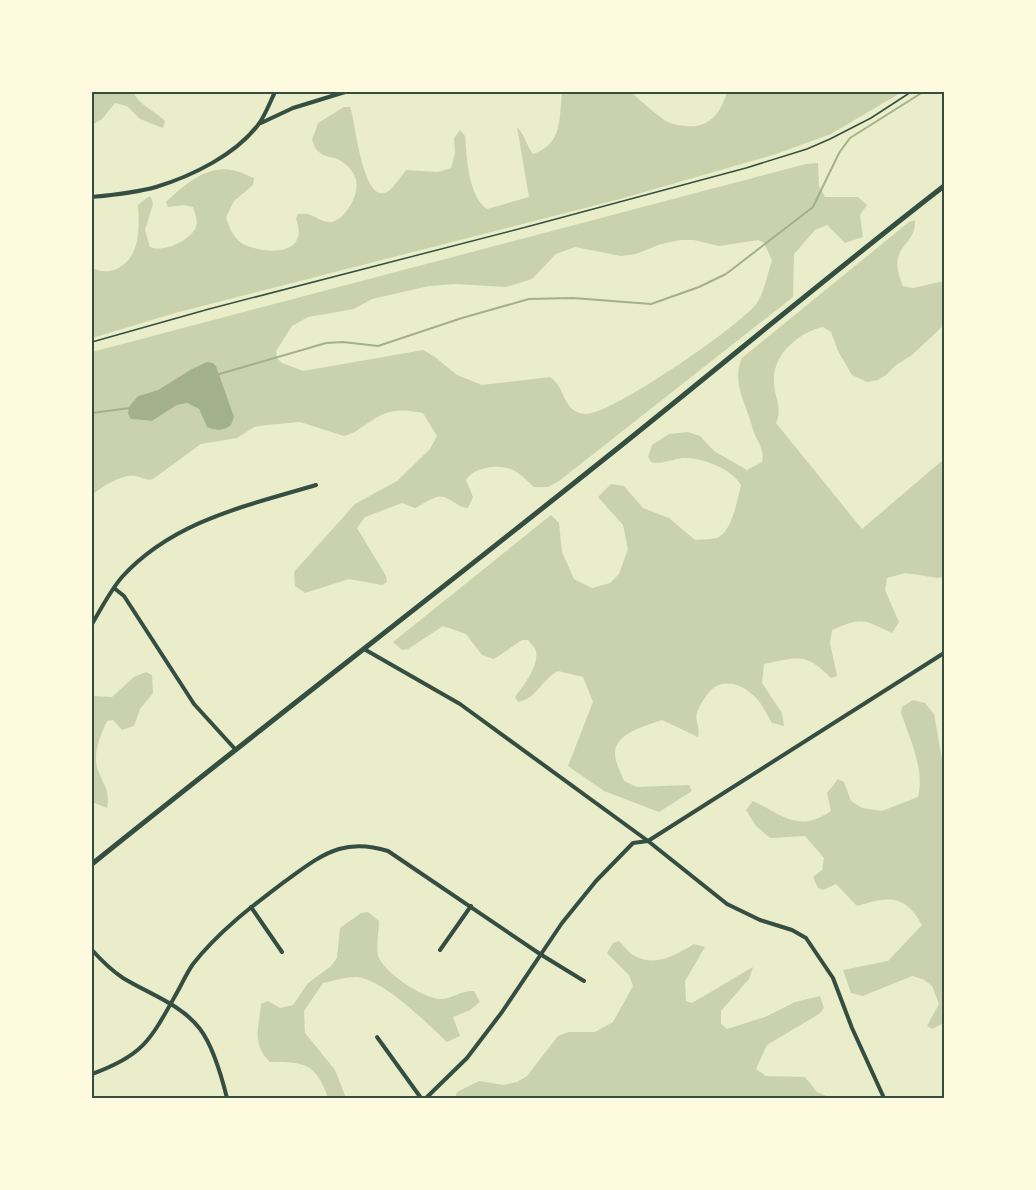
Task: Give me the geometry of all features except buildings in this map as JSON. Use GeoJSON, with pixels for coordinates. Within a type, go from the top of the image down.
{"type":"FeatureCollection","features":[{"type":"Feature","properties":{"kind":"street"},"geometry":{"type":"LineString","coordinates":[[92,197],[126,194],[156,187],[190,174],[242,143],[260,124],[275,92]]}},
{"type":"Feature","properties":{"kind":"street"},"geometry":{"type":"LineString","coordinates":[[260,124],[293,108],[345,92]]}},
{"type":"Feature","properties":{"kind":"street"},"geometry":{"type":"LineString","coordinates":[[92,864],[363,648],[472,565],[872,242],[945,186]]}},
{"type":"Feature","properties":{"kind":"street"},"geometry":{"type":"LineString","coordinates":[[92,624],[121,578],[144,556],[191,526],[228,511],[316,485]]}},
{"type":"Feature","properties":{"kind":"street"},"geometry":{"type":"LineString","coordinates":[[114,588],[124,596],[135,611],[194,704],[235,749]]}},
{"type":"Feature","properties":{"kind":"street"},"geometry":{"type":"LineString","coordinates":[[363,648],[460,704],[648,841],[736,909],[760,920],[792,930],[806,938],[833,978],[852,1028],[884,1098]]}},
{"type":"Feature","properties":{"kind":"street"},"geometry":{"type":"LineString","coordinates":[[426,1098],[467,1058],[502,1012],[562,923],[596,880],[633,843],[648,841],[945,653]]}},
{"type":"Feature","properties":{"kind":"street"},"geometry":{"type":"LineString","coordinates":[[92,1074],[130,1058],[149,1040],[191,967],[218,935],[251,907],[324,855],[339,848],[372,846],[388,851],[540,954],[584,981]]}},
{"type":"Feature","properties":{"kind":"street"},"geometry":{"type":"LineString","coordinates":[[440,950],[471,906]]}},
{"type":"Feature","properties":{"kind":"street"},"geometry":{"type":"LineString","coordinates":[[251,907],[282,952]]}},
{"type":"Feature","properties":{"kind":"street"},"geometry":{"type":"LineString","coordinates":[[92,950],[122,977],[171,1004],[201,1030],[220,1070],[227,1098]]}},
{"type":"Feature","properties":{"kind":"street"},"geometry":{"type":"LineString","coordinates":[[377,1037],[421,1098]]}},
{"type":"Feature","properties":{"kind":"path"},"geometry":{"type":"LineString","coordinates":[[92,342],[209,309],[747,168],[807,149],[830,139],[871,118],[911,92]]}},
{"type":"Feature","properties":{"kind":"shaded area"},"geometry":{"type":"Polygon","coordinates":[[[92,92],[133,92],[143,104],[165,121],[163,128],[140,119],[127,106],[115,103],[102,119],[92,125],[92,92]]]}},
{"type":"Feature","properties":{"kind":"shaded area"},"geometry":{"type":"Polygon","coordinates":[[[562,92],[631,92],[665,121],[676,125],[693,126],[701,125],[713,118],[721,107],[727,92],[902,92],[831,134],[776,154],[620,199],[175,313],[92,338],[92,267],[99,271],[111,271],[129,259],[134,252],[138,234],[138,205],[148,197],[151,197],[153,204],[145,230],[150,247],[169,247],[188,237],[197,222],[193,207],[184,205],[168,207],[166,202],[189,182],[207,173],[226,169],[240,172],[254,178],[253,185],[234,201],[226,217],[234,236],[243,244],[263,250],[274,251],[291,246],[297,240],[299,231],[296,219],[298,214],[308,214],[326,222],[333,222],[344,214],[355,196],[356,183],[352,171],[338,159],[321,154],[312,140],[318,123],[344,107],[350,107],[361,158],[371,186],[378,192],[390,190],[406,170],[438,172],[451,168],[455,153],[454,138],[460,130],[465,136],[472,186],[487,209],[529,197],[517,127],[533,154],[543,150],[555,137],[558,129],[562,92]]]}},
{"type":"Feature","properties":{"kind":"shaded area"},"geometry":{"type":"Polygon","coordinates":[[[818,163],[819,186],[825,197],[858,197],[867,205],[860,215],[863,237],[845,243],[827,225],[815,230],[794,254],[793,297],[559,481],[548,487],[534,487],[515,471],[503,467],[489,467],[475,472],[466,480],[473,497],[468,508],[449,499],[437,497],[415,508],[402,503],[365,517],[357,528],[386,576],[387,582],[382,585],[349,579],[305,593],[295,586],[294,572],[355,504],[397,481],[430,449],[437,436],[423,413],[399,411],[386,413],[344,436],[300,422],[254,427],[237,438],[201,444],[153,479],[124,477],[106,485],[92,495],[92,352],[806,164],[818,163]],[[694,240],[661,244],[636,254],[621,256],[575,247],[556,254],[532,279],[506,287],[455,284],[429,286],[372,299],[354,309],[308,317],[292,326],[276,351],[277,358],[282,363],[303,371],[423,350],[457,375],[482,385],[550,377],[559,387],[568,404],[578,413],[586,414],[600,410],[675,367],[727,330],[759,299],[772,260],[764,243],[758,240],[719,246],[694,240]],[[190,370],[158,390],[138,396],[131,419],[152,421],[177,405],[187,403],[199,409],[207,427],[190,370]]]}},
{"type":"Feature","properties":{"kind":"shaded area"},"geometry":{"type":"Polygon","coordinates":[[[915,220],[911,237],[899,254],[898,272],[903,286],[913,288],[944,281],[944,325],[912,355],[896,365],[886,375],[878,380],[867,382],[852,375],[838,351],[831,332],[823,327],[796,339],[777,363],[774,387],[779,412],[776,423],[862,529],[944,459],[944,577],[906,573],[887,578],[885,590],[899,622],[892,633],[862,621],[832,630],[830,643],[837,676],[831,678],[808,660],[793,658],[764,664],[762,683],[782,713],[784,726],[772,723],[759,702],[748,691],[732,684],[721,684],[705,697],[699,707],[696,717],[698,737],[662,720],[626,735],[616,747],[615,754],[624,781],[637,787],[689,785],[692,791],[659,812],[604,791],[568,766],[593,702],[583,677],[558,671],[530,697],[518,702],[515,697],[530,676],[536,658],[535,649],[528,640],[522,640],[494,659],[482,655],[466,634],[443,626],[408,649],[402,650],[393,642],[551,515],[559,523],[562,552],[574,579],[592,588],[610,583],[619,574],[628,549],[623,525],[598,497],[611,484],[624,486],[643,508],[669,518],[695,540],[711,539],[724,533],[731,521],[741,485],[730,473],[698,459],[683,458],[651,462],[648,457],[652,445],[669,434],[688,432],[700,436],[714,451],[747,470],[762,462],[761,448],[753,431],[739,384],[738,375],[742,358],[909,222],[915,220]]]}},
{"type":"Feature","properties":{"kind":"shaded area"},"geometry":{"type":"Polygon","coordinates":[[[207,362],[216,366],[234,417],[231,425],[220,430],[207,427],[199,409],[187,403],[177,405],[152,421],[131,419],[128,414],[129,407],[138,396],[158,390],[207,362]]]}},
{"type":"Feature","properties":{"kind":"shaded area"},"geometry":{"type":"Polygon","coordinates":[[[146,672],[152,675],[153,693],[140,709],[134,726],[122,730],[113,720],[107,721],[98,743],[96,761],[107,792],[107,808],[92,802],[92,696],[112,697],[134,677],[146,672]]]}},
{"type":"Feature","properties":{"kind":"shaded area"},"geometry":{"type":"Polygon","coordinates":[[[913,700],[925,703],[934,714],[944,770],[944,1023],[932,1029],[927,1026],[939,1004],[932,986],[923,979],[912,976],[863,996],[851,993],[843,970],[888,961],[922,925],[909,907],[894,900],[857,906],[836,884],[823,890],[818,888],[813,877],[822,870],[824,858],[805,836],[770,838],[756,826],[746,810],[753,801],[791,820],[809,821],[819,818],[831,811],[827,793],[838,779],[844,782],[851,801],[862,808],[882,811],[918,797],[920,776],[918,765],[901,713],[902,707],[913,700]]]}},
{"type":"Feature","properties":{"kind":"shaded area"},"geometry":{"type":"Polygon","coordinates":[[[368,912],[379,921],[377,942],[381,962],[396,977],[415,990],[435,998],[442,999],[474,991],[480,1002],[470,1010],[453,1017],[460,1036],[447,1042],[404,1003],[367,979],[352,977],[323,983],[304,1011],[305,1033],[335,1070],[346,1098],[328,1098],[314,1071],[301,1064],[270,1062],[264,1055],[258,1042],[261,1004],[268,1001],[280,1008],[293,1005],[308,983],[330,967],[337,958],[340,928],[361,913],[368,912]]]}},
{"type":"Feature","properties":{"kind":"shaded area"},"geometry":{"type":"Polygon","coordinates":[[[619,941],[633,955],[649,960],[673,956],[694,944],[705,947],[685,981],[686,1001],[692,1003],[753,967],[749,979],[721,1011],[721,1024],[727,1029],[765,1017],[795,1002],[820,996],[824,1008],[819,1014],[767,1045],[756,1069],[766,1076],[805,1077],[817,1092],[831,1098],[455,1098],[457,1092],[479,1081],[504,1085],[517,1082],[527,1076],[558,1036],[569,1032],[595,1032],[613,1022],[633,986],[629,975],[607,953],[613,943],[619,941]]]}},
{"type":"Feature","properties":{"kind":"waterway"},"geometry":{"type":"LineString","coordinates":[[216,375],[326,343],[343,342],[378,346],[529,299],[573,298],[651,304],[699,287],[726,274],[813,207],[839,153],[850,138],[923,92]]}},
{"type":"Feature","properties":{"kind":"waterway"},"geometry":{"type":"LineString","coordinates":[[92,413],[130,408]]}},
{"type":"Feature","properties":{"kind":"waterway"},"geometry":{"type":"LineString","coordinates":[[775,1098],[784,1098]]}}]}
